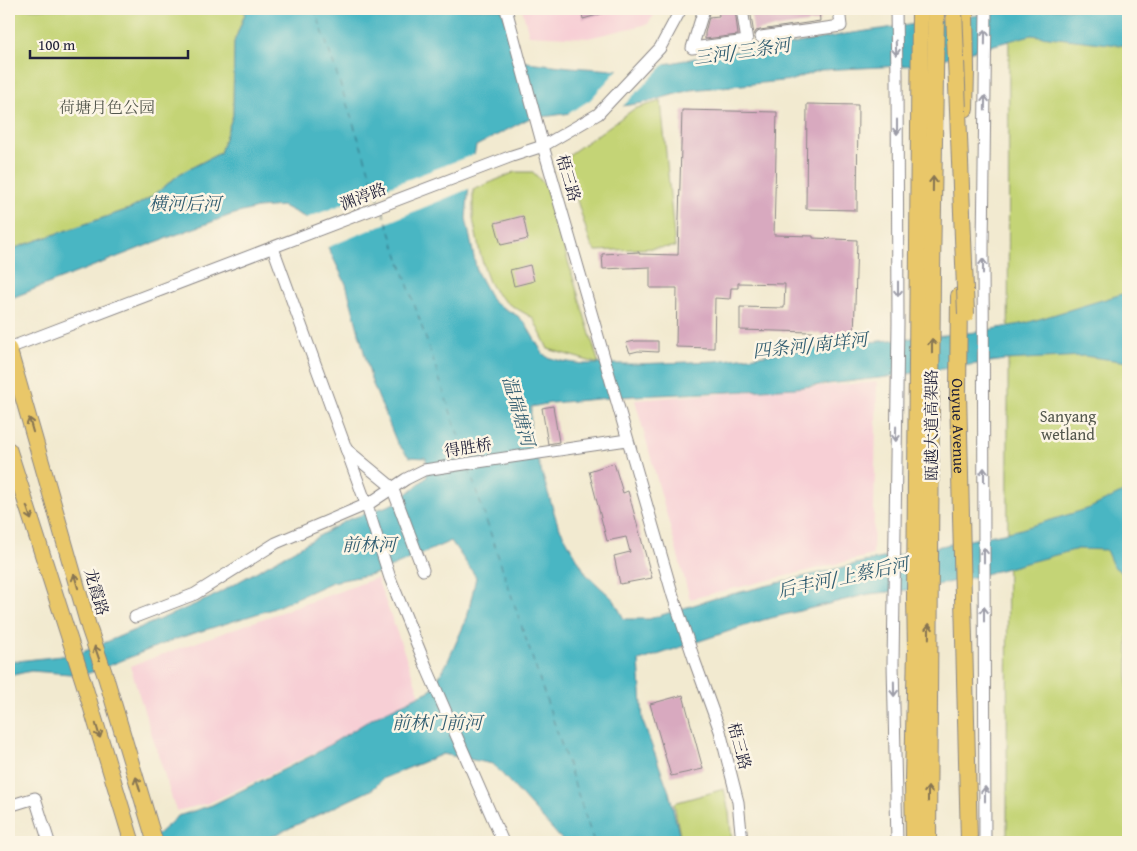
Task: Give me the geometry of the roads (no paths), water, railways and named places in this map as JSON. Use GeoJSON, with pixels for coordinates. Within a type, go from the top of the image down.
{"type":"FeatureCollection","features":[{"type":"Feature","properties":{"kind":"highway"},"geometry":{"type":"LineString","coordinates":[[954,9],[966,314],[963,393]]}},
{"type":"Feature","properties":{"kind":"highway","name":"Ouyue Avenue"},"geometry":{"type":"LineString","coordinates":[[965,9],[966,70],[958,318],[972,527],[967,798],[969,842]]}},
{"type":"Feature","properties":{"kind":"highway"},"geometry":{"type":"LineString","coordinates":[[914,842],[919,76],[923,10]]}},
{"type":"Feature","properties":{"kind":"highway","name":"瓯越大道高架路"},"geometry":{"type":"LineString","coordinates":[[909,842],[911,414],[923,10]]}},
{"type":"Feature","properties":{"kind":"highway","name":"瓯越大道高架路"},"geometry":{"type":"LineString","coordinates":[[923,10],[932,283],[928,842]]}},
{"type":"Feature","properties":{"kind":"main road","name":"龙霞路"},"geometry":{"type":"LineString","coordinates":[[9,349],[89,628],[154,837]]}},
{"type":"Feature","properties":{"kind":"main road"},"geometry":{"type":"LineString","coordinates":[[9,450],[69,636],[132,842]]}},
{"type":"Feature","properties":{"kind":"street","name":"梧三路"},"geometry":{"type":"LineString","coordinates":[[506,9],[543,146],[673,596],[694,662],[720,731],[738,802],[742,842]]}},
{"type":"Feature","properties":{"kind":"street","name":"渊渟路"},"geometry":{"type":"LineString","coordinates":[[9,349],[512,156],[543,146],[598,114],[660,48],[681,9]]}},
{"type":"Feature","properties":{"kind":"street"},"geometry":{"type":"LineString","coordinates":[[704,9],[692,48],[747,41],[742,9]]}},
{"type":"Feature","properties":{"kind":"street"},"geometry":{"type":"LineString","coordinates":[[761,37],[841,26],[839,9]]}},
{"type":"Feature","properties":{"kind":"street"},"geometry":{"type":"LineString","coordinates":[[985,842],[972,590],[972,527],[984,376],[986,9]]}},
{"type":"Feature","properties":{"kind":"street"},"geometry":{"type":"LineString","coordinates":[[896,13],[898,323],[893,664],[897,842]]}},
{"type":"Feature","properties":{"kind":"street"},"geometry":{"type":"LineString","coordinates":[[273,248],[367,507],[390,578],[428,671],[503,842]]}},
{"type":"Feature","properties":{"kind":"street","name":"得胜桥"},"geometry":{"type":"LineString","coordinates":[[135,617],[195,594],[276,542],[367,507],[392,487],[424,470],[627,440]]}},
{"type":"Feature","properties":{"kind":"street"},"geometry":{"type":"LineString","coordinates":[[345,448],[392,487],[423,570]]}},
{"type":"Feature","properties":{"kind":"street"},"geometry":{"type":"LineString","coordinates":[[9,806],[35,798],[49,842]]}},
{"type":"Feature","properties":{"kind":"water"},"geometry":{"type":"Polygon","coordinates":[[[243,9],[502,9],[518,61],[614,70],[671,63],[719,53],[766,49],[846,34],[1020,9],[1128,9],[1128,46],[1031,35],[920,65],[821,70],[792,80],[691,90],[643,103],[528,119],[476,146],[470,174],[466,218],[477,272],[493,302],[518,316],[525,323],[547,357],[583,364],[716,361],[869,342],[977,332],[1026,323],[1122,294],[1128,289],[1128,362],[1084,356],[1004,360],[795,388],[632,396],[551,403],[531,407],[530,435],[558,525],[586,574],[614,600],[624,619],[649,619],[716,598],[864,562],[1018,530],[1090,508],[1121,493],[1128,485],[1128,578],[1113,566],[1106,550],[1078,549],[974,577],[919,589],[869,594],[763,620],[639,661],[643,722],[669,792],[681,842],[564,842],[493,764],[443,754],[384,778],[373,789],[260,842],[149,842],[178,816],[212,805],[313,755],[378,715],[431,690],[447,663],[467,618],[476,577],[451,541],[378,573],[332,582],[272,609],[173,640],[83,675],[31,671],[9,676],[9,662],[78,654],[210,598],[347,520],[396,503],[427,477],[426,458],[409,457],[397,443],[372,382],[346,284],[316,223],[283,206],[257,208],[231,215],[9,299],[9,250],[132,208],[154,195],[181,173],[220,153],[233,115],[234,42],[245,14],[243,9]]]}},
{"type":"Feature","properties":{"kind":"water label","name":"三河/三条河"},"geometry":{"type":"Point","coordinates":[742,51]}},
{"type":"Feature","properties":{"kind":"water label","name":"横河后河"},"geometry":{"type":"Point","coordinates":[185,203]}},
{"type":"Feature","properties":{"kind":"water label","name":"四条河/南垟河"},"geometry":{"type":"Point","coordinates":[810,345]}},
{"type":"Feature","properties":{"kind":"water label","name":"温瑞塘河"},"geometry":{"type":"Point","coordinates":[519,411]}},
{"type":"Feature","properties":{"kind":"water label","name":"前林河"},"geometry":{"type":"Point","coordinates":[369,544]}},
{"type":"Feature","properties":{"kind":"water label","name":"后丰河/上蔡后河"},"geometry":{"type":"Point","coordinates":[843,577]}},
{"type":"Feature","properties":{"kind":"water label","name":"前林门前河"},"geometry":{"type":"Point","coordinates":[437,722]}},
{"type":"Feature","properties":{"kind":"park label","name":"荷塘月色公园"},"geometry":{"type":"Point","coordinates":[107,107]}},
{"type":"Feature","properties":{"kind":"park label","name":"Sanyang wetland"},"geometry":{"type":"Point","coordinates":[1068,425]}}]}
